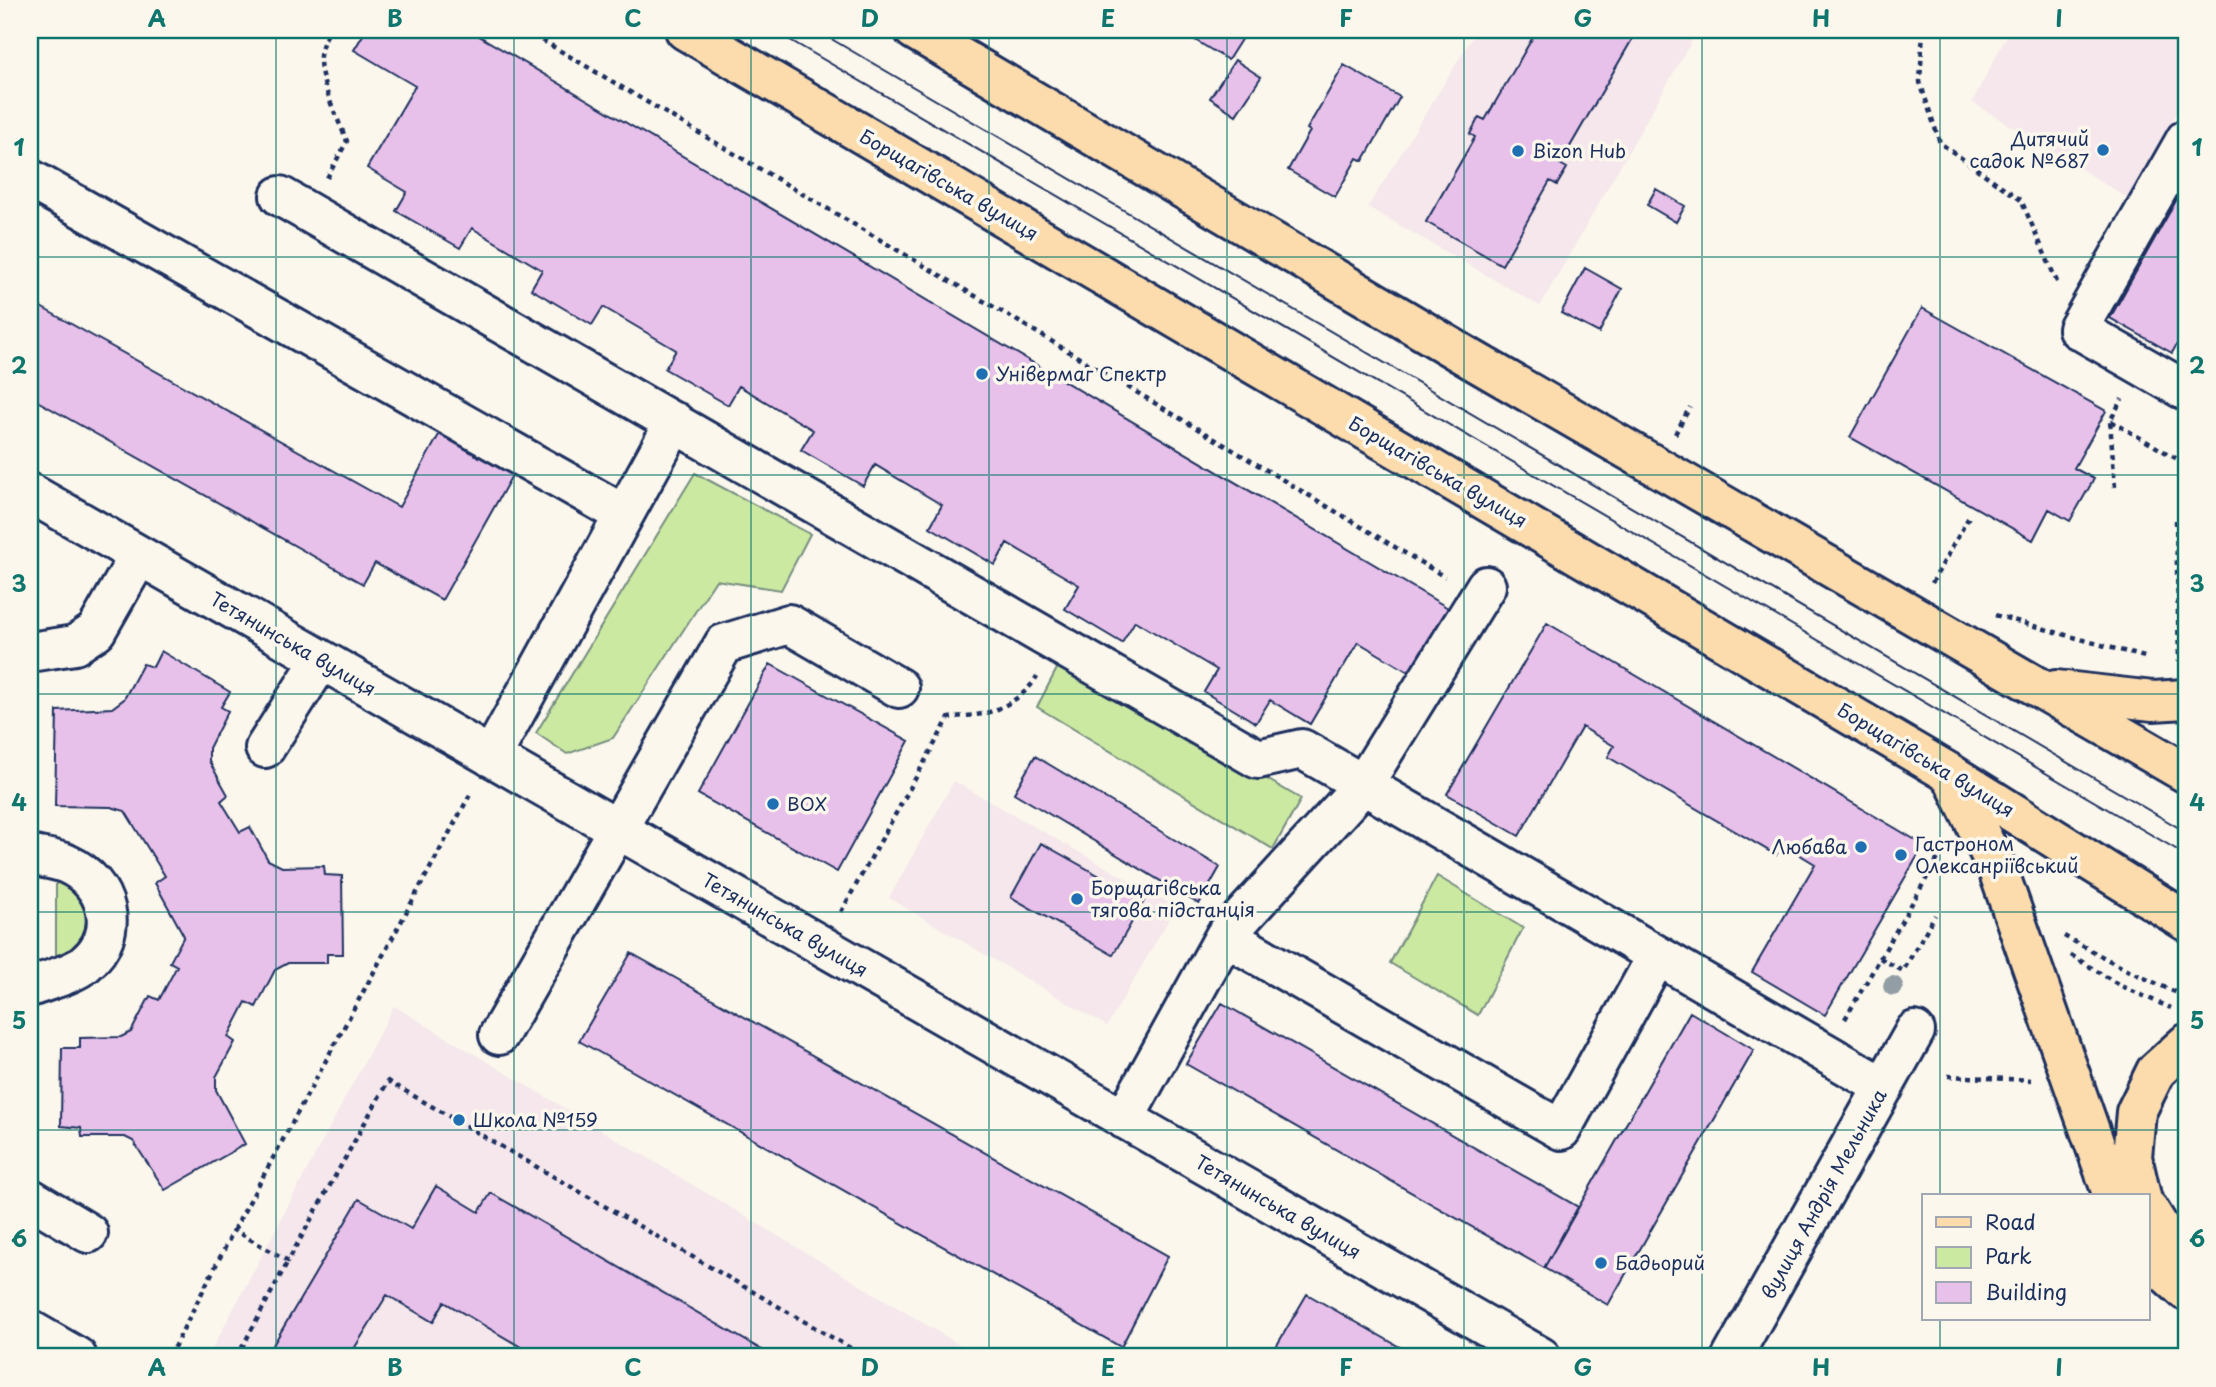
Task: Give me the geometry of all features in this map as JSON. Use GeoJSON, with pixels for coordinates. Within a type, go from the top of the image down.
{"type":"FeatureCollection","features":[{"type":"Feature","properties":{"kind":"main road","name":"Борщагівська вулиця"},"geometry":{"type":"LineString","coordinates":[[685,30],[1951,774],[2186,921]]}},
{"type":"Feature","properties":{"kind":"main road"},"geometry":{"type":"LineString","coordinates":[[918,31],[1448,346],[2186,773]]}},
{"type":"Feature","properties":{"kind":"main road"},"geometry":{"type":"LineString","coordinates":[[2041,688],[2153,701],[2183,683]]}},
{"type":"Feature","properties":{"kind":"main road"},"geometry":{"type":"LineString","coordinates":[[1951,774],[1998,870],[2112,1194]]}},
{"type":"Feature","properties":{"kind":"main road"},"geometry":{"type":"LineString","coordinates":[[2141,1194],[2132,1157],[2136,1112],[2156,1071],[2186,1044]]}},
{"type":"Feature","properties":{"kind":"main road"},"geometry":{"type":"LineString","coordinates":[[2150,1212],[2166,1238],[2186,1254]]}},
{"type":"Feature","properties":{"kind":"main road"},"geometry":{"type":"LineString","coordinates":[[2150,1258],[2186,1291]]}},
{"type":"Feature","properties":{"kind":"street"},"geometry":{"type":"LineString","coordinates":[[2186,139],[2078,329],[2186,391]]}},
{"type":"Feature","properties":{"kind":"street"},"geometry":{"type":"LineString","coordinates":[[30,179],[623,514]]}},
{"type":"Feature","properties":{"kind":"street"},"geometry":{"type":"LineString","coordinates":[[294,204],[1258,759],[1303,750],[1884,1087]]}},
{"type":"Feature","properties":{"kind":"street"},"geometry":{"type":"LineString","coordinates":[[491,757],[675,422]]}},
{"type":"Feature","properties":{"kind":"street","name":"Тетянинська вулиця"},"geometry":{"type":"LineString","coordinates":[[30,493],[1541,1357]]}},
{"type":"Feature","properties":{"kind":"street"},"geometry":{"type":"LineString","coordinates":[[30,652],[75,645],[96,631],[139,556]]}},
{"type":"Feature","properties":{"kind":"street"},"geometry":{"type":"LineString","coordinates":[[1124,1119],[1225,936],[1363,785],[1486,586]]}},
{"type":"Feature","properties":{"kind":"street"},"geometry":{"type":"LineString","coordinates":[[499,1035],[724,644],[789,624],[899,688]]}},
{"type":"Feature","properties":{"kind":"street"},"geometry":{"type":"LineString","coordinates":[[265,748],[321,660]]}},
{"type":"Feature","properties":{"kind":"street"},"geometry":{"type":"LineString","coordinates":[[30,855],[67,864],[96,884],[108,915],[102,946],[83,966],[30,987]]}},
{"type":"Feature","properties":{"kind":"street"},"geometry":{"type":"LineString","coordinates":[[1225,936],[1561,1130],[1657,956]]}},
{"type":"Feature","properties":{"kind":"street","name":"вулиця Андрія Мельника"},"geometry":{"type":"LineString","coordinates":[[1732,1357],[1916,1031]]}},
{"type":"Feature","properties":{"kind":"street"},"geometry":{"type":"LineString","coordinates":[[30,1198],[88,1233]]}},
{"type":"Feature","properties":{"kind":"street"},"geometry":{"type":"LineString","coordinates":[[30,1330],[77,1357]]}},
{"type":"Feature","properties":{"kind":"path"},"geometry":{"type":"LineString","coordinates":[[294,204],[347,141],[328,94],[320,57],[323,41],[330,30]]}},
{"type":"Feature","properties":{"kind":"path"},"geometry":{"type":"LineString","coordinates":[[525,30],[1461,587],[1486,586]]}},
{"type":"Feature","properties":{"kind":"path"},"geometry":{"type":"LineString","coordinates":[[1923,30],[1920,82],[1940,143],[2021,200],[2078,329]]}},
{"type":"Feature","properties":{"kind":"path"},"geometry":{"type":"LineString","coordinates":[[2115,487],[2110,421],[2140,365]]}},
{"type":"Feature","properties":{"kind":"path"},"geometry":{"type":"LineString","coordinates":[[1675,435],[1690,407]]}},
{"type":"Feature","properties":{"kind":"path"},"geometry":{"type":"LineString","coordinates":[[2110,421],[2186,464]]}},
{"type":"Feature","properties":{"kind":"path"},"geometry":{"type":"LineString","coordinates":[[1932,584],[1970,515]]}},
{"type":"Feature","properties":{"kind":"path"},"geometry":{"type":"LineString","coordinates":[[2176,520],[2183,683]]}},
{"type":"Feature","properties":{"kind":"path"},"geometry":{"type":"LineString","coordinates":[[1988,613],[2155,661]]}},
{"type":"Feature","properties":{"kind":"path"},"geometry":{"type":"LineString","coordinates":[[821,946],[948,718],[984,714],[1017,697],[1033,684],[1056,642]]}},
{"type":"Feature","properties":{"kind":"path"},"geometry":{"type":"LineString","coordinates":[[169,1357],[233,1230],[491,757]]}},
{"type":"Feature","properties":{"kind":"path"},"geometry":{"type":"LineString","coordinates":[[1825,1053],[1949,840]]}},
{"type":"Feature","properties":{"kind":"path"},"geometry":{"type":"LineString","coordinates":[[1880,958],[1903,971],[1936,915]]}},
{"type":"Feature","properties":{"kind":"path"},"geometry":{"type":"LineString","coordinates":[[2060,934],[2129,971],[2186,997]]}},
{"type":"Feature","properties":{"kind":"path"},"geometry":{"type":"LineString","coordinates":[[1948,1076],[2039,1080]]}},
{"type":"Feature","properties":{"kind":"path"},"geometry":{"type":"LineString","coordinates":[[237,1357],[388,1081],[866,1357]]}},
{"type":"Feature","properties":{"kind":"path"},"geometry":{"type":"LineString","coordinates":[[233,1230],[288,1261]]}},
{"type":"Feature","properties":{"kind":"shaded area"},"geometry":{"type":"Polygon","coordinates":[[[1477,30],[1681,30],[1694,37],[1540,306],[1368,207],[1477,30]]]}},
{"type":"Feature","properties":{"kind":"shaded area","name":"Дитячий садок №687"},"geometry":{"type":"Polygon","coordinates":[[[2010,30],[2186,30],[2186,97],[2128,198],[1972,102],[2010,30]]]}},
{"type":"Feature","properties":{"kind":"shaded area"},"geometry":{"type":"Polygon","coordinates":[[[954,781],[1176,907],[1107,1026],[889,898],[954,781]]]}},
{"type":"Feature","properties":{"kind":"shaded area","name":"Школа №159"},"geometry":{"type":"Polygon","coordinates":[[[394,1006],[980,1357],[208,1357],[394,1006]]]}},
{"type":"Feature","properties":{"kind":"green space"},"geometry":{"type":"Polygon","coordinates":[[[695,473],[810,534],[781,590],[716,580],[613,738],[567,754],[536,733],[695,473]]]}},
{"type":"Feature","properties":{"kind":"green space"},"geometry":{"type":"Polygon","coordinates":[[[1062,659],[1301,799],[1273,849],[1037,707],[1062,659]]]}},
{"type":"Feature","properties":{"kind":"green space"},"geometry":{"type":"Polygon","coordinates":[[[1437,876],[1523,928],[1478,1015],[1390,963],[1437,876]]]}},
{"type":"Feature","properties":{"kind":"green space"},"geometry":{"type":"Polygon","coordinates":[[[56,879],[82,884],[93,938],[56,963],[56,879]]]}},
{"type":"Feature","properties":{"kind":"building"},"geometry":{"type":"Polygon","coordinates":[[[366,30],[469,30],[1460,615],[1422,680],[1358,642],[1310,724],[1270,700],[1256,723],[1204,692],[1217,670],[1135,621],[1122,643],[1065,609],[1079,585],[1007,543],[995,565],[930,527],[942,505],[875,465],[863,486],[801,450],[813,430],[739,386],[728,405],[665,369],[676,350],[603,307],[592,325],[531,289],[542,270],[472,228],[460,248],[396,211],[407,192],[367,168],[415,86],[354,50],[366,30]]]}},
{"type":"Feature","properties":{"kind":"building"},"geometry":{"type":"Polygon","coordinates":[[[1201,30],[1247,30],[1228,60],[1195,40],[1201,30]]]}},
{"type":"Feature","properties":{"kind":"building","name":"Bizon Hub"},"geometry":{"type":"Polygon","coordinates":[[[1537,30],[1624,30],[1634,36],[1560,164],[1567,168],[1557,185],[1550,181],[1502,265],[1426,222],[1475,137],[1470,134],[1479,117],[1485,120],[1537,30]]]}},
{"type":"Feature","properties":{"kind":"building"},"geometry":{"type":"Polygon","coordinates":[[[1235,60],[1261,77],[1236,115],[1210,98],[1235,60]]]}},
{"type":"Feature","properties":{"kind":"building"},"geometry":{"type":"Polygon","coordinates":[[[1344,65],[1400,97],[1363,161],[1357,158],[1335,197],[1288,170],[1310,131],[1307,129],[1344,65]]]}},
{"type":"Feature","properties":{"kind":"building"},"geometry":{"type":"Polygon","coordinates":[[[2186,183],[2186,328],[2172,353],[2110,318],[2186,183]]]}},
{"type":"Feature","properties":{"kind":"building"},"geometry":{"type":"Polygon","coordinates":[[[1656,189],[1685,206],[1676,222],[1647,205],[1656,189]]]}},
{"type":"Feature","properties":{"kind":"building"},"geometry":{"type":"Polygon","coordinates":[[[1585,268],[1622,289],[1599,333],[1561,313],[1585,268]]]}},
{"type":"Feature","properties":{"kind":"building"},"geometry":{"type":"Polygon","coordinates":[[[30,301],[399,507],[446,422],[519,463],[442,600],[375,563],[363,584],[30,397],[30,301]]]}},
{"type":"Feature","properties":{"kind":"building"},"geometry":{"type":"Polygon","coordinates":[[[1922,308],[2106,411],[2074,468],[2094,479],[2070,521],[2049,509],[2033,540],[1850,437],[1922,308]]]}},
{"type":"Feature","properties":{"kind":"building"},"geometry":{"type":"Polygon","coordinates":[[[1547,623],[1924,845],[1825,1015],[1752,972],[1815,864],[1782,844],[1776,855],[1608,757],[1614,746],[1582,727],[1519,836],[1447,794],[1547,623]]]}},
{"type":"Feature","properties":{"kind":"building"},"geometry":{"type":"Polygon","coordinates":[[[161,651],[230,692],[221,707],[228,711],[209,748],[209,761],[228,795],[221,801],[240,832],[250,827],[268,860],[282,867],[324,866],[325,875],[342,876],[343,954],[327,954],[327,963],[288,963],[275,970],[256,1007],[246,1002],[228,1037],[235,1042],[216,1077],[216,1090],[245,1144],[165,1190],[133,1141],[125,1137],[82,1137],[81,1128],[61,1126],[62,1048],[80,1048],[80,1038],[121,1037],[131,1032],[150,996],[159,1000],[177,966],[170,962],[184,936],[155,883],[165,876],[125,811],[111,807],[55,806],[57,711],[112,708],[124,699],[143,664],[153,667],[161,651]]]}},
{"type":"Feature","properties":{"kind":"building"},"geometry":{"type":"Polygon","coordinates":[[[770,664],[909,741],[837,872],[698,794],[770,664]]]}},
{"type":"Feature","properties":{"kind":"building"},"geometry":{"type":"Polygon","coordinates":[[[1035,756],[1220,867],[1199,904],[1014,793],[1035,756]]]}},
{"type":"Feature","properties":{"kind":"building","name":"Борщагівська тягова підстанція"},"geometry":{"type":"Polygon","coordinates":[[[1041,843],[1144,901],[1113,955],[1011,897],[1041,843]]]}},
{"type":"Feature","properties":{"kind":"building"},"geometry":{"type":"Polygon","coordinates":[[[631,953],[1168,1256],[1121,1347],[579,1041],[631,953]]]}},
{"type":"Feature","properties":{"kind":"building"},"geometry":{"type":"Polygon","coordinates":[[[1222,1003],[1578,1207],[1544,1268],[1186,1064],[1222,1003]]]}},
{"type":"Feature","properties":{"kind":"building"},"geometry":{"type":"Polygon","coordinates":[[[1690,1012],[1754,1050],[1608,1305],[1544,1268],[1690,1012]]]}},
{"type":"Feature","properties":{"kind":"building"},"geometry":{"type":"Polygon","coordinates":[[[436,1186],[479,1212],[491,1193],[774,1357],[538,1357],[444,1302],[433,1322],[387,1295],[349,1357],[266,1357],[359,1199],[411,1229],[436,1186]]]}},
{"type":"Feature","properties":{"kind":"building"},"geometry":{"type":"Polygon","coordinates":[[[1307,1294],[1417,1357],[1270,1357],[1307,1294]]]}},
{"type":"Feature","properties":{"kind":"tram line"},"geometry":{"type":"LineString","coordinates":[[773,30],[2186,855]]}},
{"type":"Feature","properties":{"kind":"tram line"},"geometry":{"type":"LineString","coordinates":[[816,30],[2186,832]]}},
{"type":"Feature","properties":{"kind":"place","name":"Дитячий садок №687"},"geometry":{"type":"Point","coordinates":[2103,150]}},
{"type":"Feature","properties":{"kind":"place","name":"Bizon Hub"},"geometry":{"type":"Point","coordinates":[1518,151]}},
{"type":"Feature","properties":{"kind":"place","name":"Універмаг Спектр"},"geometry":{"type":"Point","coordinates":[982,374]}},
{"type":"Feature","properties":{"kind":"place","name":"BOX"},"geometry":{"type":"Point","coordinates":[773,804]}},
{"type":"Feature","properties":{"kind":"place","name":"Любава"},"geometry":{"type":"Point","coordinates":[1861,847]}},
{"type":"Feature","properties":{"kind":"place","name":"Гастроном Олексанріївський"},"geometry":{"type":"Point","coordinates":[1901,855]}},
{"type":"Feature","properties":{"kind":"place","name":"Борщагівська тягова підстанція"},"geometry":{"type":"Point","coordinates":[1077,899]}},
{"type":"Feature","properties":{"kind":"place","name":"Школа №159"},"geometry":{"type":"Point","coordinates":[459,1120]}},
{"type":"Feature","properties":{"kind":"place","name":"Бадьорий"},"geometry":{"type":"Point","coordinates":[1601,1263]}}]}
